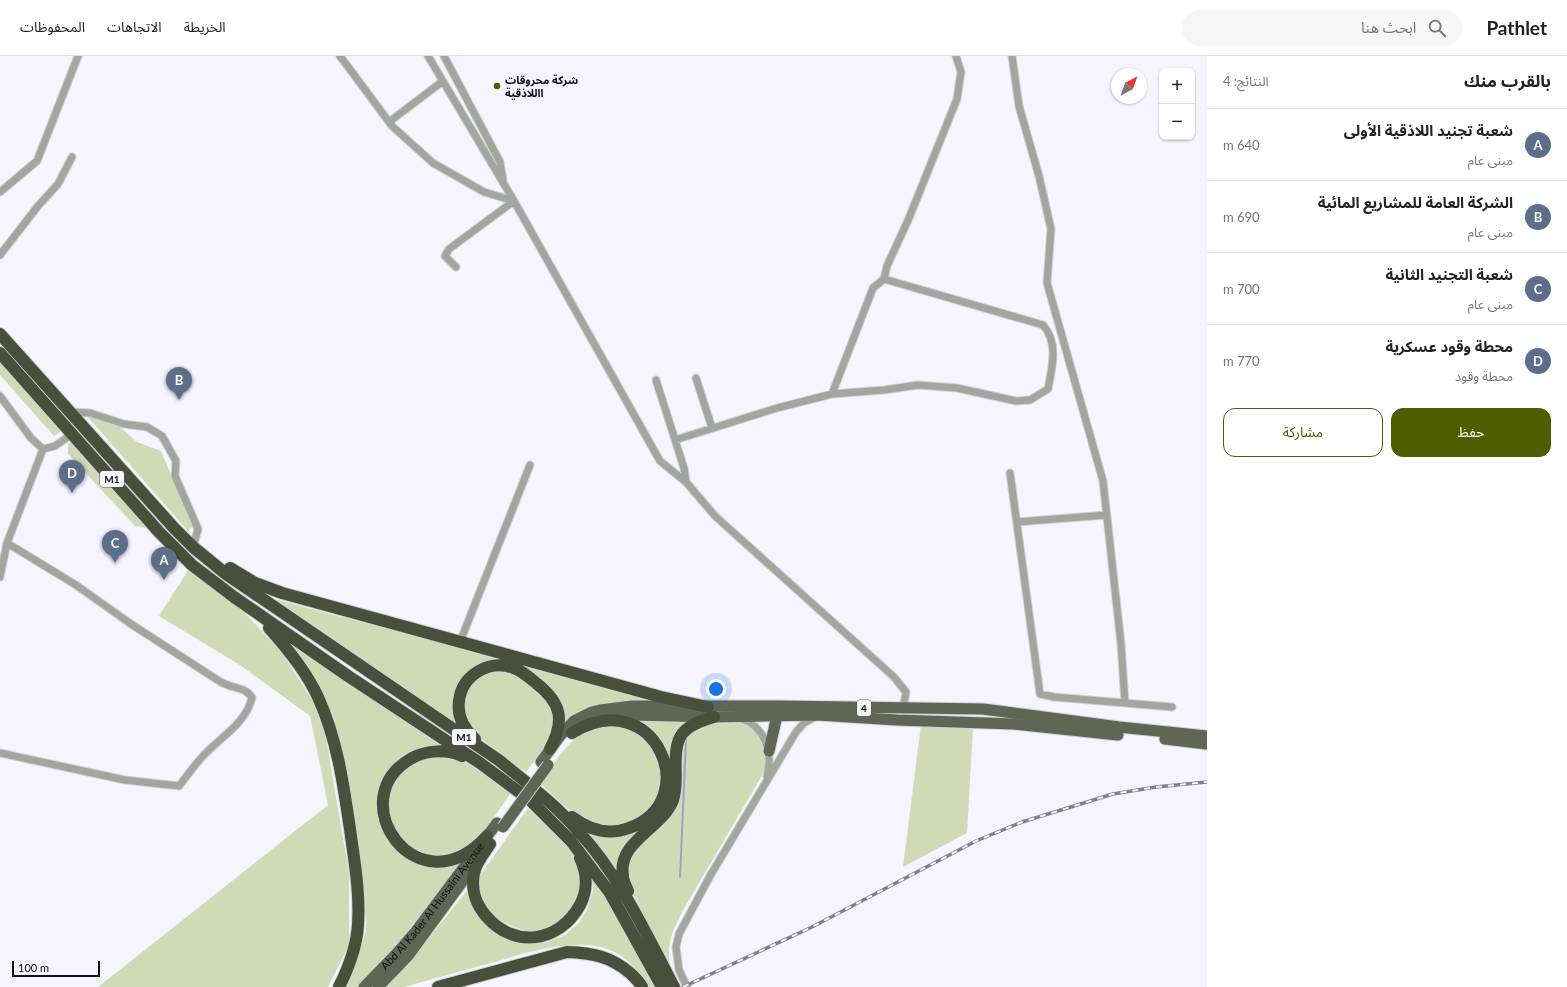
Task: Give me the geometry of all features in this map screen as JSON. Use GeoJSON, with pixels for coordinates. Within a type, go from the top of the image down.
{"type":"FeatureCollection","features":[{"type":"Feature","properties":{"kind":"highway","name":"M1"},"geometry":{"type":"LineString","coordinates":[[0,334],[174,528],[193,547],[226,574],[500,761],[537,791],[580,832],[615,880],[635,913],[674,987]]}},
{"type":"Feature","properties":{"kind":"highway","name":"M1"},"geometry":{"type":"LineString","coordinates":[[0,353],[169,542],[192,565],[234,597],[348,676],[480,764],[531,801],[571,841],[610,893],[662,987]]}},
{"type":"Feature","properties":{"kind":"highway"},"geometry":{"type":"LineString","coordinates":[[193,547],[255,582],[282,593],[711,712]]}},
{"type":"Feature","properties":{"kind":"highway"},"geometry":{"type":"LineString","coordinates":[[234,597],[269,627],[296,659],[318,696],[335,743],[342,772],[357,879],[359,905],[358,924],[353,955],[339,987]]}},
{"type":"Feature","properties":{"kind":"highway"},"geometry":{"type":"LineString","coordinates":[[500,761],[467,731],[463,725],[459,713],[459,699],[463,687],[471,676],[488,667],[500,665],[519,670],[550,695],[557,706],[560,724],[557,737],[550,749]]}},
{"type":"Feature","properties":{"kind":"highway"},"geometry":{"type":"LineString","coordinates":[[635,913],[622,876],[624,860],[630,847],[665,813],[673,800],[677,746],[681,735],[711,712]]}},
{"type":"Feature","properties":{"kind":"highway"},"geometry":{"type":"LineString","coordinates":[[537,791],[583,824],[591,828],[608,832],[625,830],[637,825],[648,817],[659,804],[665,788],[666,771],[660,750],[647,733],[632,724],[614,720],[597,721],[572,733]]}},
{"type":"Feature","properties":{"kind":"highway"},"geometry":{"type":"LineString","coordinates":[[480,764],[451,752],[433,752],[415,756],[402,765],[390,780],[384,796],[383,812],[388,828],[396,842],[410,854],[426,860],[445,862],[462,857],[488,840]]}},
{"type":"Feature","properties":{"kind":"highway"},"geometry":{"type":"LineString","coordinates":[[488,840],[474,872],[473,890],[476,900],[480,909],[499,928],[510,935],[531,937],[542,936],[562,927],[570,920],[582,901],[585,884],[584,867],[571,841]]}},
{"type":"Feature","properties":{"kind":"highway"},"geometry":{"type":"LineString","coordinates":[[438,987],[567,952],[587,953],[605,957],[623,968],[640,982],[642,987]]}},
{"type":"Feature","properties":{"kind":"main road","name":"4"},"geometry":{"type":"LineString","coordinates":[[545,763],[550,749],[574,721],[600,710],[632,706],[711,712],[734,716],[778,711],[897,720],[1014,724],[1207,744]]}},
{"type":"Feature","properties":{"kind":"main road","name":"4"},"geometry":{"type":"LineString","coordinates":[[545,763],[572,733],[587,722],[611,716],[711,712],[983,709],[1119,727],[1207,736]]}},
{"type":"Feature","properties":{"kind":"main road"},"geometry":{"type":"LineString","coordinates":[[769,751],[778,711]]}},
{"type":"Feature","properties":{"kind":"main road","name":"Abd Al Kader Al Hussaini Avenue"},"geometry":{"type":"LineString","coordinates":[[364,987],[416,931],[500,825],[545,763]]}},
{"type":"Feature","properties":{"kind":"main road","name":"Abd Al Kader Al Hussaini Avenue"},"geometry":{"type":"LineString","coordinates":[[378,987],[408,956],[488,840]]}},
{"type":"Feature","properties":{"kind":"street"},"geometry":{"type":"LineString","coordinates":[[0,192],[37,161],[78,56]]}},
{"type":"Feature","properties":{"kind":"street"},"geometry":{"type":"LineString","coordinates":[[340,56],[389,122],[433,163],[484,192],[514,201]]}},
{"type":"Feature","properties":{"kind":"street"},"geometry":{"type":"LineString","coordinates":[[428,56],[504,183],[660,462],[686,482],[715,516],[894,677],[906,692],[903,709]]}},
{"type":"Feature","properties":{"kind":"street"},"geometry":{"type":"LineString","coordinates":[[444,56],[500,162],[504,183]]}},
{"type":"Feature","properties":{"kind":"street"},"geometry":{"type":"LineString","coordinates":[[832,394],[874,288],[884,279],[887,266],[957,98],[961,72],[956,56]]}},
{"type":"Feature","properties":{"kind":"street"},"geometry":{"type":"LineString","coordinates":[[1012,56],[1019,106],[1039,176],[1051,229],[1048,283],[1103,481],[1121,644],[1125,702]]}},
{"type":"Feature","properties":{"kind":"street"},"geometry":{"type":"LineString","coordinates":[[389,122],[443,80]]}},
{"type":"Feature","properties":{"kind":"street"},"geometry":{"type":"LineString","coordinates":[[0,255],[38,206],[58,184],[72,156]]}},
{"type":"Feature","properties":{"kind":"street"},"geometry":{"type":"LineString","coordinates":[[456,266],[445,256],[449,249],[514,201]]}},
{"type":"Feature","properties":{"kind":"street"},"geometry":{"type":"LineString","coordinates":[[675,440],[777,408],[832,394],[884,390],[918,385],[957,388],[1016,401],[1030,400],[1048,389],[1054,354],[1049,332],[1042,325],[884,279]]}},
{"type":"Feature","properties":{"kind":"street"},"geometry":{"type":"LineString","coordinates":[[696,378],[712,428]]}},
{"type":"Feature","properties":{"kind":"street"},"geometry":{"type":"LineString","coordinates":[[656,380],[684,468],[686,482]]}},
{"type":"Feature","properties":{"kind":"street"},"geometry":{"type":"LineString","coordinates":[[0,396],[31,438],[42,449]]}},
{"type":"Feature","properties":{"kind":"street"},"geometry":{"type":"LineString","coordinates":[[71,412],[90,413],[124,424],[147,427],[162,436],[176,461],[175,476],[198,529],[193,547]]}},
{"type":"Feature","properties":{"kind":"street"},"geometry":{"type":"LineString","coordinates":[[42,449],[55,446],[72,434]]}},
{"type":"Feature","properties":{"kind":"street"},"geometry":{"type":"LineString","coordinates":[[0,577],[7,543],[42,449]]}},
{"type":"Feature","properties":{"kind":"street"},"geometry":{"type":"LineString","coordinates":[[460,642],[530,465]]}},
{"type":"Feature","properties":{"kind":"street"},"geometry":{"type":"LineString","coordinates":[[1010,473],[1040,694],[1054,697],[1172,707]]}},
{"type":"Feature","properties":{"kind":"street"},"geometry":{"type":"LineString","coordinates":[[1017,522],[1106,515]]}},
{"type":"Feature","properties":{"kind":"street"},"geometry":{"type":"LineString","coordinates":[[0,753],[125,780],[179,786],[205,753],[246,714],[252,698],[249,692],[225,684],[216,679],[131,624],[76,586],[7,543]]}},
{"type":"Feature","properties":{"kind":"street"},"geometry":{"type":"LineString","coordinates":[[687,987],[679,970],[676,947],[679,934],[710,876],[796,732],[804,723],[818,715]]}},
{"type":"Feature","properties":{"kind":"street"},"geometry":{"type":"LineString","coordinates":[[734,716],[745,720],[761,733],[769,751],[770,765],[765,784]]}},
{"type":"Feature","properties":{"kind":"green space"},"geometry":{"type":"Polygon","coordinates":[[[0,362],[60,427],[60,432],[54,436],[0,375],[0,362]]]}},
{"type":"Feature","properties":{"kind":"green space"},"geometry":{"type":"Polygon","coordinates":[[[91,415],[120,427],[137,442],[161,451],[193,526],[188,531],[87,416],[91,415]]]}},
{"type":"Feature","properties":{"kind":"green space"},"geometry":{"type":"Polygon","coordinates":[[[72,442],[148,526],[146,528],[135,526],[68,454],[68,444],[72,442]]]}},
{"type":"Feature","properties":{"kind":"green space"},"geometry":{"type":"Polygon","coordinates":[[[189,569],[243,611],[282,653],[314,703],[326,738],[349,873],[349,945],[328,987],[98,987],[328,805],[310,716],[240,665],[159,616],[189,569]]]}},
{"type":"Feature","properties":{"kind":"green space"},"geometry":{"type":"Polygon","coordinates":[[[274,599],[504,660],[463,681],[460,729],[274,599]]]}},
{"type":"Feature","properties":{"kind":"green space"},"geometry":{"type":"Polygon","coordinates":[[[281,634],[422,733],[443,746],[412,752],[391,767],[381,782],[377,800],[378,818],[385,836],[397,850],[412,861],[432,867],[447,866],[461,862],[391,952],[357,987],[344,987],[356,965],[366,931],[365,894],[346,763],[333,714],[297,651],[281,634]]]}},
{"type":"Feature","properties":{"kind":"green space"},"geometry":{"type":"Polygon","coordinates":[[[524,666],[655,701],[619,702],[596,706],[585,710],[565,723],[563,707],[557,694],[524,666]]]}},
{"type":"Feature","properties":{"kind":"green space"},"geometry":{"type":"Polygon","coordinates":[[[503,670],[518,675],[530,683],[547,702],[554,716],[553,729],[547,742],[526,772],[494,749],[477,734],[471,727],[465,714],[464,706],[466,696],[473,682],[482,676],[503,670]]]}},
{"type":"Feature","properties":{"kind":"green space"},"geometry":{"type":"Polygon","coordinates":[[[633,719],[692,721],[650,824],[619,876],[589,834],[611,838],[628,834],[643,828],[670,772],[633,719]]]}},
{"type":"Feature","properties":{"kind":"green space"},"geometry":{"type":"Polygon","coordinates":[[[743,723],[757,733],[765,748],[767,763],[760,779],[678,921],[670,942],[670,967],[633,893],[626,873],[627,860],[681,767],[683,747],[689,732],[704,724],[743,723]]]}},
{"type":"Feature","properties":{"kind":"green space"},"geometry":{"type":"Polygon","coordinates":[[[614,725],[634,731],[648,743],[657,758],[661,774],[658,790],[652,804],[641,816],[627,824],[611,827],[593,824],[579,817],[540,783],[564,750],[580,735],[598,726],[614,725]]]}},
{"type":"Feature","properties":{"kind":"green space"},"geometry":{"type":"Polygon","coordinates":[[[921,725],[973,729],[967,833],[903,867],[921,725]]]}},
{"type":"Feature","properties":{"kind":"green space"},"geometry":{"type":"Polygon","coordinates":[[[442,756],[461,760],[477,769],[511,793],[481,835],[470,845],[452,855],[430,856],[408,848],[388,819],[390,787],[396,776],[421,759],[442,756]]]}},
{"type":"Feature","properties":{"kind":"green space"},"geometry":{"type":"Polygon","coordinates":[[[528,808],[568,847],[580,867],[582,880],[575,905],[564,921],[550,931],[528,932],[505,923],[490,913],[480,897],[479,877],[528,808]]]}},
{"type":"Feature","properties":{"kind":"green space"},"geometry":{"type":"Polygon","coordinates":[[[593,879],[615,912],[654,987],[649,987],[633,966],[623,957],[612,951],[598,947],[566,945],[533,951],[404,987],[382,987],[418,952],[468,889],[472,904],[489,924],[512,940],[545,943],[565,935],[579,923],[587,910],[593,891],[593,879]]]}},
{"type":"Feature","properties":{"kind":"waterway"},"geometry":{"type":"LineString","coordinates":[[680,877],[686,740]]}},
{"type":"Feature","properties":{"kind":"railway"},"geometry":{"type":"LineString","coordinates":[[683,987],[812,927],[976,841],[1022,822],[1113,794],[1156,787],[1207,782]]}},
{"type":"Feature","properties":{"kind":"place","name":"شركة محروقات االلاذقية"},"geometry":{"type":"Point","coordinates":[497,86]}},
{"type":"Feature","properties":{"kind":"place","name":"الشركة العامة للمشاريع المائية"},"geometry":{"type":"Point","coordinates":[179,400]}},
{"type":"Feature","properties":{"kind":"place","name":"محطة وقود عسكرية"},"geometry":{"type":"Point","coordinates":[72,493]}},
{"type":"Feature","properties":{"kind":"place","name":"شعبة التجنيد الثانية"},"geometry":{"type":"Point","coordinates":[115,563]}},
{"type":"Feature","properties":{"kind":"place","name":"شعبة تجنيد اللاذقية الأولى"},"geometry":{"type":"Point","coordinates":[164,580]}}]}
